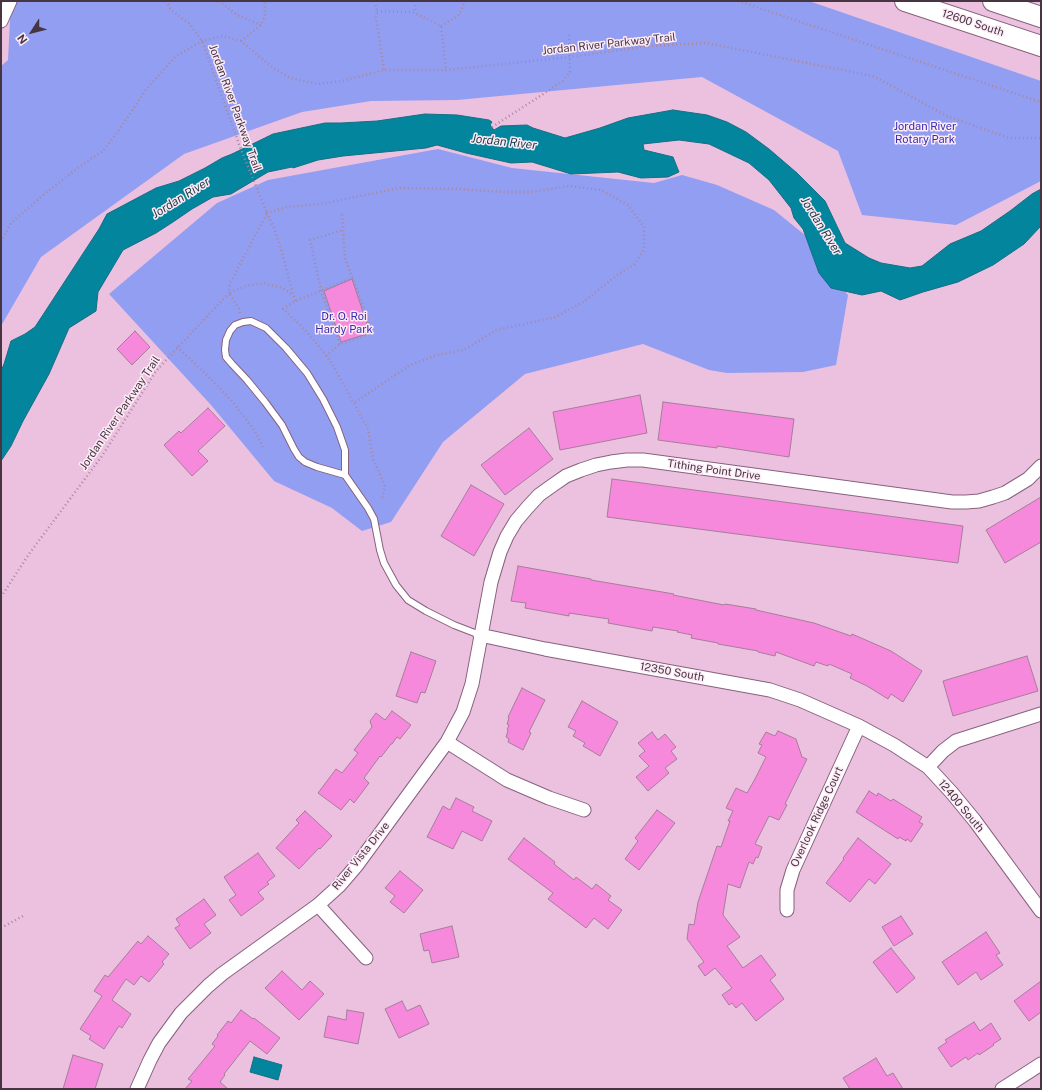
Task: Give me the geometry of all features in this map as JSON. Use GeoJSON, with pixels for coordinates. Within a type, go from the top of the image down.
{"type":"FeatureCollection","features":[{"type":"Feature","properties":{"kind":"main road","name":"12600 South"},"geometry":{"type":"LineString","coordinates":[[905,1],[1041,46]]}},
{"type":"Feature","properties":{"kind":"main road"},"geometry":{"type":"LineString","coordinates":[[993,1],[1041,17]]}},
{"type":"Feature","properties":{"kind":"street"},"geometry":{"type":"LineString","coordinates":[[1,21],[10,1]]}},
{"type":"Feature","properties":{"kind":"street","name":"Tithing Point Drive"},"geometry":{"type":"LineString","coordinates":[[480,635],[491,582],[500,552],[516,521],[539,495],[553,485],[566,476],[596,465],[627,460],[643,460],[966,502],[979,501],[1005,493],[1028,479],[1041,466]]}},
{"type":"Feature","properties":{"kind":"street","name":"12350 South"},"geometry":{"type":"LineString","coordinates":[[480,635],[545,649],[770,690],[800,700],[859,726]]}},
{"type":"Feature","properties":{"kind":"street","name":"River Vista Drive"},"geometry":{"type":"LineString","coordinates":[[137,1089],[159,1043],[194,999],[222,974],[318,905],[339,886],[357,865],[447,742],[463,712],[470,691],[480,635]]}},
{"type":"Feature","properties":{"kind":"street"},"geometry":{"type":"LineString","coordinates":[[928,767],[943,751],[956,742],[1041,714]]}},
{"type":"Feature","properties":{"kind":"street","name":"12400 South"},"geometry":{"type":"LineString","coordinates":[[859,726],[894,745],[928,767],[975,821],[1041,911]]}},
{"type":"Feature","properties":{"kind":"street","name":"Overlook Ridge Court"},"geometry":{"type":"LineString","coordinates":[[787,910],[787,890],[793,870],[859,726]]}},
{"type":"Feature","properties":{"kind":"street"},"geometry":{"type":"LineString","coordinates":[[447,742],[507,780],[549,798],[584,810]]}},
{"type":"Feature","properties":{"kind":"street"},"geometry":{"type":"LineString","coordinates":[[318,905],[366,958]]}},
{"type":"Feature","properties":{"kind":"street"},"geometry":{"type":"LineString","coordinates":[[1002,1089],[1041,1064]]}},
{"type":"Feature","properties":{"kind":"lane"},"geometry":{"type":"LineString","coordinates":[[345,475],[317,468],[299,457],[282,425],[247,380],[226,357],[226,340],[230,331],[235,325],[251,321],[266,328],[286,348],[307,373],[324,399],[337,427],[345,450],[345,475],[374,519],[384,563],[396,585],[408,600],[426,611],[454,625],[480,635]]}},
{"type":"Feature","properties":{"kind":"path"},"geometry":{"type":"LineString","coordinates":[[166,1],[171,10],[190,24],[202,41]]}},
{"type":"Feature","properties":{"kind":"path"},"geometry":{"type":"LineString","coordinates":[[219,1],[238,15],[261,25]]}},
{"type":"Feature","properties":{"kind":"path"},"geometry":{"type":"LineString","coordinates":[[241,41],[261,25],[265,16],[265,1]]}},
{"type":"Feature","properties":{"kind":"path"},"geometry":{"type":"LineString","coordinates":[[375,1],[377,12],[376,18],[384,70]]}},
{"type":"Feature","properties":{"kind":"path"},"geometry":{"type":"LineString","coordinates":[[415,1],[415,13]]}},
{"type":"Feature","properties":{"kind":"path"},"geometry":{"type":"LineString","coordinates":[[441,26],[459,15],[465,1]]}},
{"type":"Feature","properties":{"kind":"path"},"geometry":{"type":"LineString","coordinates":[[738,1],[1041,102]]}},
{"type":"Feature","properties":{"kind":"path"},"geometry":{"type":"LineString","coordinates":[[377,12],[415,13],[441,26]]}},
{"type":"Feature","properties":{"kind":"path"},"geometry":{"type":"LineString","coordinates":[[441,26],[446,70]]}},
{"type":"Feature","properties":{"kind":"path"},"geometry":{"type":"LineString","coordinates":[[492,127],[563,81],[570,72],[569,34]]}},
{"type":"Feature","properties":{"kind":"path","name":"Jordan River Parkway Trail"},"geometry":{"type":"LineString","coordinates":[[1,242],[11,223],[47,192],[83,164],[103,151],[145,91],[175,58],[202,41],[224,36],[241,41],[272,67],[290,78],[318,84],[342,81],[384,70],[446,70],[570,57],[649,46],[706,43],[873,76],[947,116],[1009,138],[1041,138]]}},
{"type":"Feature","properties":{"kind":"path","name":"Jordan River Parkway Trail"},"geometry":{"type":"LineString","coordinates":[[1,597],[29,554],[102,456],[156,371],[229,293],[230,283],[267,213],[240,147],[202,41]]}},
{"type":"Feature","properties":{"kind":"path"},"geometry":{"type":"LineString","coordinates":[[295,301],[283,256],[274,228],[267,213],[286,207],[321,204],[399,188],[533,192],[569,186],[601,190],[628,205],[644,227],[644,250],[634,265],[620,273],[583,302],[556,317],[496,330],[464,350],[437,355],[410,365],[354,403]]}},
{"type":"Feature","properties":{"kind":"path"},"geometry":{"type":"LineString","coordinates":[[326,356],[340,344],[373,333],[345,258],[342,213]]}},
{"type":"Feature","properties":{"kind":"path"},"geometry":{"type":"LineString","coordinates":[[340,344],[321,290],[310,240],[343,230]]}},
{"type":"Feature","properties":{"kind":"path"},"geometry":{"type":"LineString","coordinates":[[353,278],[295,301],[283,309],[306,331],[330,360],[368,428],[372,459],[385,486],[382,498],[380,499]]}},
{"type":"Feature","properties":{"kind":"path"},"geometry":{"type":"LineString","coordinates":[[243,322],[239,309],[229,293],[246,286],[264,283],[282,288],[294,296]]}},
{"type":"Feature","properties":{"kind":"path"},"geometry":{"type":"LineString","coordinates":[[178,347],[232,401],[255,431],[263,447]]}},
{"type":"Feature","properties":{"kind":"path"},"geometry":{"type":"LineString","coordinates":[[1,928],[23,916]]}},
{"type":"Feature","properties":{"kind":"green space","name":"Jordan River Rotary Park"},"geometry":{"type":"Polygon","coordinates":[[[11,1],[809,1],[1041,81],[1041,181],[956,225],[862,215],[838,151],[702,77],[457,100],[371,101],[302,112],[184,154],[41,257],[1,326],[1,66],[8,60],[11,1]]]}},
{"type":"Feature","properties":{"kind":"green space","name":"Dr. O. Roi Hardy Park"},"geometry":{"type":"Polygon","coordinates":[[[438,149],[512,168],[654,183],[682,175],[717,185],[774,210],[816,244],[823,268],[848,295],[836,365],[803,372],[727,373],[709,370],[643,344],[525,374],[443,442],[391,522],[362,531],[332,508],[274,481],[211,405],[109,294],[217,203],[268,180],[438,149]]]}},
{"type":"Feature","properties":{"kind":"water","name":"Jordan River"},"geometry":{"type":"Polygon","coordinates":[[[673,110],[707,115],[727,122],[746,132],[797,173],[825,201],[845,243],[869,258],[881,263],[910,268],[922,266],[950,244],[981,231],[1041,189],[1041,226],[1024,244],[993,265],[958,282],[900,300],[881,291],[862,295],[831,288],[819,273],[803,229],[794,218],[791,208],[769,180],[749,163],[709,144],[679,140],[643,144],[644,150],[673,157],[679,172],[668,177],[641,178],[618,172],[571,174],[532,162],[511,163],[437,145],[426,148],[343,156],[318,160],[293,168],[268,172],[231,194],[213,197],[156,233],[123,250],[98,292],[96,311],[69,328],[49,374],[11,446],[1,461],[1,371],[11,341],[35,327],[99,229],[107,214],[156,188],[179,181],[222,158],[273,134],[325,123],[377,121],[425,114],[457,115],[489,120],[492,122],[490,125],[494,130],[501,126],[527,125],[565,138],[628,118],[673,110]]]}},
{"type":"Feature","properties":{"kind":"water"},"geometry":{"type":"Polygon","coordinates":[[[254,1057],[282,1065],[278,1080],[250,1072],[254,1057]]]}},
{"type":"Feature","properties":{"kind":"building"},"geometry":{"type":"Polygon","coordinates":[[[352,279],[370,333],[341,342],[324,291],[352,279]]]}},
{"type":"Feature","properties":{"kind":"building"},"geometry":{"type":"Polygon","coordinates":[[[135,331],[150,347],[132,365],[117,349],[135,331]]]}},
{"type":"Feature","properties":{"kind":"building"},"geometry":{"type":"Polygon","coordinates":[[[640,395],[647,433],[560,450],[553,412],[640,395]]]}},
{"type":"Feature","properties":{"kind":"building"},"geometry":{"type":"Polygon","coordinates":[[[663,402],[794,419],[789,457],[717,446],[717,448],[658,440],[663,402]]]}},
{"type":"Feature","properties":{"kind":"building"},"geometry":{"type":"Polygon","coordinates":[[[208,408],[225,426],[198,451],[208,461],[192,476],[164,445],[179,431],[181,433],[208,408]]]}},
{"type":"Feature","properties":{"kind":"building"},"geometry":{"type":"Polygon","coordinates":[[[529,428],[553,459],[505,495],[481,465],[529,428]]]}},
{"type":"Feature","properties":{"kind":"building"},"geometry":{"type":"Polygon","coordinates":[[[612,479],[963,526],[958,563],[607,517],[612,479]]]}},
{"type":"Feature","properties":{"kind":"building"},"geometry":{"type":"Polygon","coordinates":[[[471,485],[504,504],[474,556],[441,536],[471,485]]]}},
{"type":"Feature","properties":{"kind":"building"},"geometry":{"type":"Polygon","coordinates":[[[1041,497],[1041,542],[1005,563],[986,530],[1041,497]]]}},
{"type":"Feature","properties":{"kind":"building"},"geometry":{"type":"Polygon","coordinates":[[[518,566],[674,594],[673,595],[724,605],[756,609],[814,623],[851,636],[852,634],[891,651],[922,671],[903,702],[891,694],[888,699],[867,686],[850,678],[852,674],[829,664],[828,666],[816,662],[814,666],[776,652],[775,656],[758,651],[718,644],[691,638],[692,635],[677,632],[678,631],[653,627],[652,631],[608,623],[609,619],[569,613],[569,616],[525,608],[526,603],[511,601],[518,566]]]}},
{"type":"Feature","properties":{"kind":"building"},"geometry":{"type":"Polygon","coordinates":[[[411,652],[436,661],[425,693],[421,692],[417,703],[396,696],[411,652]]]}},
{"type":"Feature","properties":{"kind":"building"},"geometry":{"type":"Polygon","coordinates":[[[1027,656],[1038,691],[953,716],[943,681],[1027,656]]]}},
{"type":"Feature","properties":{"kind":"building"},"geometry":{"type":"Polygon","coordinates":[[[522,688],[545,700],[529,732],[531,733],[523,750],[508,742],[509,739],[506,737],[509,725],[507,724],[508,717],[522,688]]]}},
{"type":"Feature","properties":{"kind":"building"},"geometry":{"type":"Polygon","coordinates":[[[582,701],[618,722],[600,756],[583,746],[585,743],[573,736],[576,731],[568,727],[582,701]]]}},
{"type":"Feature","properties":{"kind":"building"},"geometry":{"type":"Polygon","coordinates":[[[392,711],[411,725],[400,739],[397,737],[381,757],[380,756],[364,778],[369,783],[354,803],[350,799],[341,810],[318,793],[336,769],[342,773],[358,753],[354,750],[372,727],[370,721],[376,713],[385,720],[392,711]]]}},
{"type":"Feature","properties":{"kind":"building"},"geometry":{"type":"Polygon","coordinates":[[[778,731],[796,739],[802,757],[807,759],[785,804],[787,805],[779,820],[769,816],[755,844],[762,847],[758,858],[756,857],[753,864],[749,862],[740,888],[728,884],[723,915],[740,937],[727,946],[743,968],[761,955],[776,975],[770,980],[784,999],[756,1021],[742,1003],[736,1008],[732,1003],[729,1005],[722,995],[732,988],[715,968],[705,976],[698,966],[704,962],[687,939],[689,924],[694,925],[698,902],[717,846],[721,847],[730,821],[728,821],[733,811],[726,808],[736,788],[747,793],[755,779],[766,757],[758,753],[762,745],[759,744],[766,732],[775,736],[778,731]]]}},
{"type":"Feature","properties":{"kind":"building"},"geometry":{"type":"Polygon","coordinates":[[[652,732],[658,740],[665,734],[676,747],[671,751],[677,759],[665,768],[669,773],[648,791],[636,777],[649,766],[639,756],[645,751],[638,743],[652,732]]]}},
{"type":"Feature","properties":{"kind":"building"},"geometry":{"type":"Polygon","coordinates":[[[869,791],[877,796],[878,793],[891,801],[893,799],[922,817],[919,822],[923,824],[911,842],[907,839],[906,841],[899,837],[898,839],[856,812],[869,791]]]}},
{"type":"Feature","properties":{"kind":"building"},"geometry":{"type":"Polygon","coordinates":[[[456,798],[474,807],[472,811],[492,821],[482,841],[462,831],[453,849],[427,837],[443,806],[450,810],[456,798]]]}},
{"type":"Feature","properties":{"kind":"building"},"geometry":{"type":"Polygon","coordinates":[[[657,810],[675,823],[639,870],[625,859],[638,841],[635,838],[657,810]]]}},
{"type":"Feature","properties":{"kind":"building"},"geometry":{"type":"Polygon","coordinates":[[[305,811],[332,836],[299,869],[276,848],[299,823],[296,820],[305,811]]]}},
{"type":"Feature","properties":{"kind":"building"},"geometry":{"type":"Polygon","coordinates":[[[524,838],[555,862],[554,864],[574,880],[576,877],[592,889],[596,884],[611,896],[608,900],[622,910],[608,929],[594,918],[586,928],[548,899],[553,893],[508,859],[524,838]]]}},
{"type":"Feature","properties":{"kind":"building"},"geometry":{"type":"Polygon","coordinates":[[[858,838],[891,864],[875,884],[869,879],[850,902],[826,883],[858,838]]]}},
{"type":"Feature","properties":{"kind":"building"},"geometry":{"type":"Polygon","coordinates":[[[258,853],[275,876],[267,882],[269,884],[258,892],[264,899],[241,916],[229,900],[236,895],[224,877],[258,853]]]}},
{"type":"Feature","properties":{"kind":"building"},"geometry":{"type":"Polygon","coordinates":[[[400,871],[423,890],[404,913],[390,902],[395,896],[385,888],[400,871]]]}},
{"type":"Feature","properties":{"kind":"building"},"geometry":{"type":"Polygon","coordinates":[[[204,899],[216,915],[204,924],[211,933],[190,949],[175,928],[180,925],[176,919],[204,899]]]}},
{"type":"Feature","properties":{"kind":"building"},"geometry":{"type":"Polygon","coordinates":[[[901,916],[913,934],[894,946],[882,927],[901,916]]]}},
{"type":"Feature","properties":{"kind":"building"},"geometry":{"type":"Polygon","coordinates":[[[452,926],[459,957],[432,963],[429,950],[424,951],[420,934],[452,926]]]}},
{"type":"Feature","properties":{"kind":"building"},"geometry":{"type":"Polygon","coordinates":[[[986,932],[1000,953],[996,955],[1003,965],[981,980],[976,972],[958,985],[942,962],[986,932]]]}},
{"type":"Feature","properties":{"kind":"building"},"geometry":{"type":"Polygon","coordinates":[[[148,936],[169,954],[162,962],[164,964],[149,982],[141,976],[134,985],[126,979],[112,1000],[131,1014],[122,1028],[119,1026],[104,1049],[89,1039],[91,1036],[80,1029],[102,996],[94,991],[105,975],[108,977],[138,941],[141,944],[148,936]]]}},
{"type":"Feature","properties":{"kind":"building"},"geometry":{"type":"Polygon","coordinates":[[[891,948],[915,978],[897,993],[873,962],[891,948]]]}},
{"type":"Feature","properties":{"kind":"building"},"geometry":{"type":"Polygon","coordinates":[[[282,971],[302,990],[310,981],[324,994],[299,1020],[265,988],[282,971]]]}},
{"type":"Feature","properties":{"kind":"building"},"geometry":{"type":"Polygon","coordinates":[[[1041,981],[1041,1012],[1029,1021],[1014,1001],[1041,981]]]}},
{"type":"Feature","properties":{"kind":"building"},"geometry":{"type":"Polygon","coordinates":[[[402,1001],[407,1011],[420,1005],[429,1024],[399,1038],[385,1009],[402,1001]]]}},
{"type":"Feature","properties":{"kind":"building"},"geometry":{"type":"Polygon","coordinates":[[[241,1010],[280,1038],[267,1054],[250,1041],[224,1074],[225,1075],[220,1082],[228,1089],[185,1089],[192,1081],[188,1079],[215,1046],[212,1044],[218,1036],[217,1035],[228,1021],[231,1023],[241,1010]]]}},
{"type":"Feature","properties":{"kind":"building"},"geometry":{"type":"Polygon","coordinates":[[[347,1010],[364,1013],[358,1044],[324,1037],[328,1016],[346,1020],[347,1010]]]}},
{"type":"Feature","properties":{"kind":"building"},"geometry":{"type":"Polygon","coordinates":[[[974,1022],[980,1031],[991,1023],[1001,1039],[979,1055],[978,1053],[968,1060],[966,1057],[951,1067],[938,1048],[947,1042],[945,1040],[974,1022]]]}},
{"type":"Feature","properties":{"kind":"building"},"geometry":{"type":"Polygon","coordinates":[[[73,1055],[103,1064],[95,1089],[63,1089],[73,1055]]]}},
{"type":"Feature","properties":{"kind":"building"},"geometry":{"type":"Polygon","coordinates":[[[876,1058],[887,1076],[893,1073],[903,1089],[850,1089],[843,1078],[876,1058]]]}}]}
